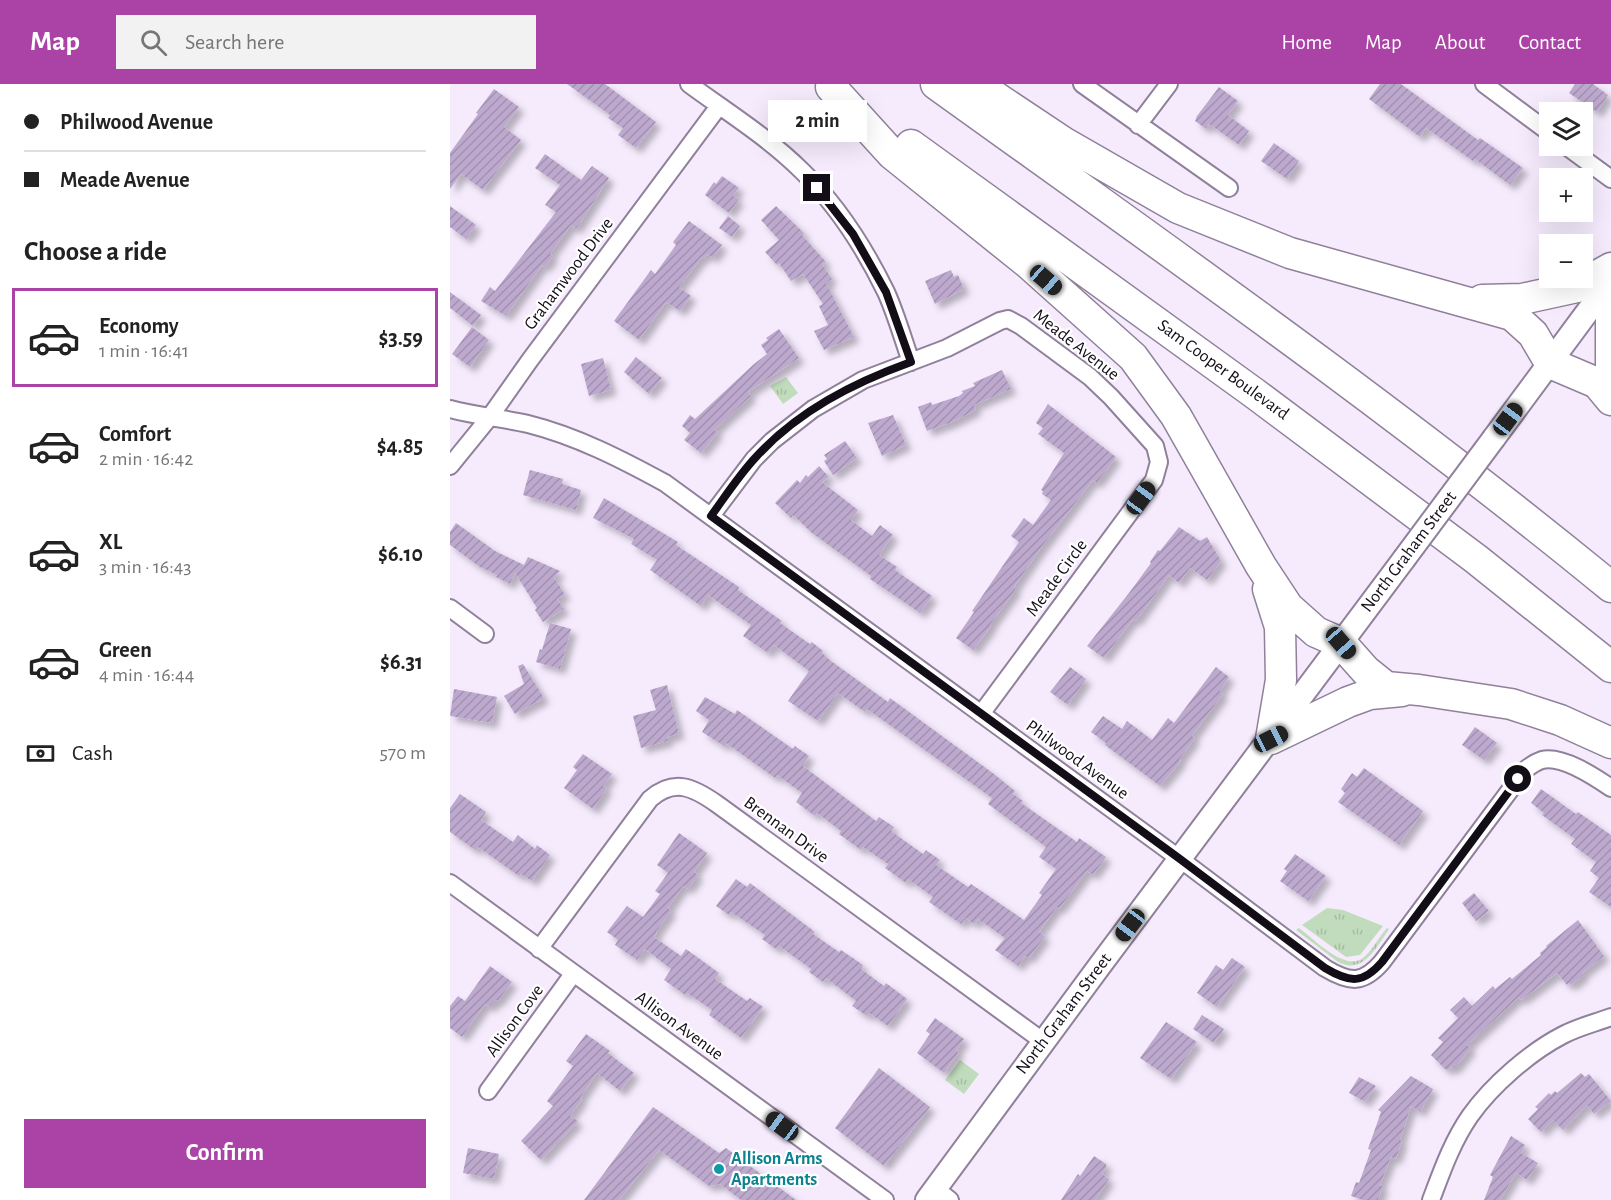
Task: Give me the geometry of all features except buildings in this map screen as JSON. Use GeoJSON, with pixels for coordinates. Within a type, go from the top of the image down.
{"type":"FeatureCollection","features":[{"type":"Feature","properties":{"kind":"highway"},"geometry":{"type":"LineString","coordinates":[[936,84],[1348,381],[1521,513],[1611,587]]}},
{"type":"Feature","properties":{"kind":"highway"},"geometry":{"type":"LineString","coordinates":[[976,84],[1063,142],[1178,208],[1290,253],[1512,315],[1533,334],[1550,363],[1597,383],[1611,400]]}},
{"type":"Feature","properties":{"kind":"highway"},"geometry":{"type":"LineString","coordinates":[[829,86],[892,154],[1029,264],[1133,357],[1176,416],[1261,566],[1288,607],[1316,632],[1341,643],[1366,671],[1386,687],[1511,704],[1560,720],[1611,743]]}},
{"type":"Feature","properties":{"kind":"highway","name":"Sam Cooper Boulevard"},"geometry":{"type":"LineString","coordinates":[[829,86],[1254,393],[1476,559],[1611,667]]}},
{"type":"Feature","properties":{"kind":"highway"},"geometry":{"type":"LineString","coordinates":[[1464,301],[1522,299],[1577,287],[1611,268]]}},
{"type":"Feature","properties":{"kind":"highway"},"geometry":{"type":"LineString","coordinates":[[1611,312],[1611,367]]}},
{"type":"Feature","properties":{"kind":"highway"},"geometry":{"type":"LineString","coordinates":[[1261,566],[1280,627],[1281,680],[1271,739]]}},
{"type":"Feature","properties":{"kind":"highway"},"geometry":{"type":"LineString","coordinates":[[1271,739],[1326,712],[1370,694],[1419,690]]}},
{"type":"Feature","properties":{"kind":"main road","name":"North Graham Street"},"geometry":{"type":"LineString","coordinates":[[938,1196],[1044,1042],[1611,280]]}},
{"type":"Feature","properties":{"kind":"street"},"geometry":{"type":"LineString","coordinates":[[689,84],[775,147],[803,171],[840,216],[853,234],[886,292],[911,362],[844,389],[796,421],[754,459],[711,516]]}},
{"type":"Feature","properties":{"kind":"street"},"geometry":{"type":"LineString","coordinates":[[1082,84],[1229,188]]}},
{"type":"Feature","properties":{"kind":"street"},"geometry":{"type":"LineString","coordinates":[[1138,124],[1169,84]]}},
{"type":"Feature","properties":{"kind":"street"},"geometry":{"type":"LineString","coordinates":[[1484,84],[1539,125]]}},
{"type":"Feature","properties":{"kind":"street","name":"Grahamwood Drive"},"geometry":{"type":"LineString","coordinates":[[450,466],[489,418],[719,106]]}},
{"type":"Feature","properties":{"kind":"street"},"geometry":{"type":"LineString","coordinates":[[1580,156],[1611,179]]}},
{"type":"Feature","properties":{"kind":"street","name":"Meade Avenue"},"geometry":{"type":"LineString","coordinates":[[911,362],[1008,319],[1090,377],[1155,446],[1159,462]]}},
{"type":"Feature","properties":{"kind":"street","name":"Philwood Avenue"},"geometry":{"type":"LineString","coordinates":[[450,409],[528,424],[571,437],[665,483],[1180,859],[1325,968],[1347,979],[1365,977],[1382,962],[1525,770],[1543,760],[1554,760],[1567,763],[1611,788]]}},
{"type":"Feature","properties":{"kind":"street","name":"Meade Circle"},"geometry":{"type":"LineString","coordinates":[[981,714],[1154,480],[1159,462]]}},
{"type":"Feature","properties":{"kind":"street"},"geometry":{"type":"LineString","coordinates":[[450,608],[484,634]]}},
{"type":"Feature","properties":{"kind":"street","name":"Brennan Drive"},"geometry":{"type":"LineString","coordinates":[[539,949],[650,799],[665,789],[686,787],[702,793],[1044,1042]]}},
{"type":"Feature","properties":{"kind":"street","name":"Allison Avenue"},"geometry":{"type":"LineString","coordinates":[[450,883],[885,1200]]}},
{"type":"Feature","properties":{"kind":"street","name":"Allison Cove"},"geometry":{"type":"LineString","coordinates":[[488,1091],[573,974]]}},
{"type":"Feature","properties":{"kind":"street"},"geometry":{"type":"LineString","coordinates":[[1431,1200],[1457,1138],[1470,1116],[1483,1101],[1521,1064],[1543,1047],[1564,1034],[1611,1017]]}},
{"type":"Feature","properties":{"kind":"green space"},"geometry":{"type":"Polygon","coordinates":[[[786,377],[798,393],[783,404],[770,386],[786,377]]]}},
{"type":"Feature","properties":{"kind":"green space"},"geometry":{"type":"Polygon","coordinates":[[[1327,908],[1343,910],[1383,926],[1360,955],[1346,957],[1302,925],[1327,908]]]}},
{"type":"Feature","properties":{"kind":"green space"},"geometry":{"type":"Polygon","coordinates":[[[1299,928],[1321,946],[1348,961],[1363,958],[1387,928],[1389,929],[1368,958],[1355,965],[1347,965],[1338,962],[1296,930],[1299,928]]]}},
{"type":"Feature","properties":{"kind":"green space"},"geometry":{"type":"Polygon","coordinates":[[[960,1060],[979,1074],[964,1094],[945,1080],[960,1060]]]}},
{"type":"Feature","properties":{"kind":"place","name":"Allison Arms Apartments"},"geometry":{"type":"Point","coordinates":[719,1169]}},
{"type":"Feature","properties":{"kind":"route"},"geometry":{"type":"LineString","coordinates":[[817,188],[853,234],[886,292],[911,362],[844,389],[796,421],[771,441],[754,459],[711,516],[1180,859],[1325,968],[1347,979],[1365,977],[1382,962],[1518,779]]}}]}
